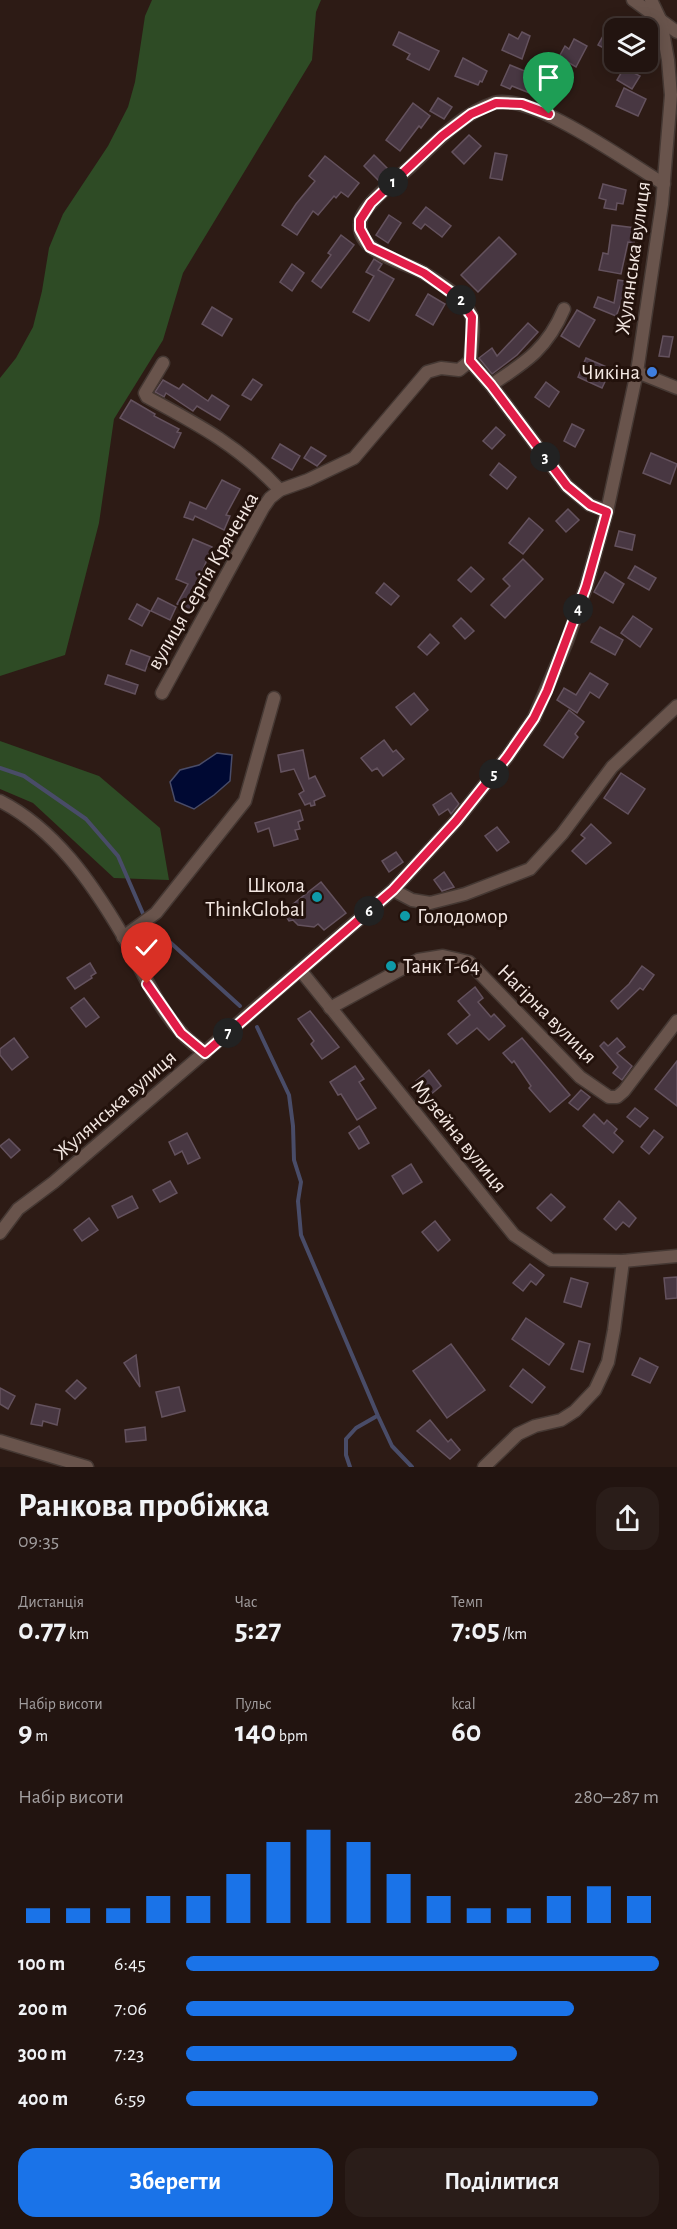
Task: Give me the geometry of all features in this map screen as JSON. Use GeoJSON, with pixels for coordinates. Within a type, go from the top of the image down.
{"type":"FeatureCollection","features":[{"type":"Feature","properties":{"kind":"street"},"geometry":{"type":"LineString","coordinates":[[633,0],[677,32]]}},
{"type":"Feature","properties":{"kind":"street","name":"Жулянська вулиця"},"geometry":{"type":"LineString","coordinates":[[0,1233],[18,1209],[54,1182],[393,890],[456,821],[507,757],[534,718],[567,641],[586,587],[607,512],[637,372],[664,184],[671,95],[661,21],[651,0]]}},
{"type":"Feature","properties":{"kind":"street"},"geometry":{"type":"LineString","coordinates":[[607,512],[590,505],[567,486],[491,385],[470,361],[472,317],[459,298],[424,273],[370,247],[360,229],[360,220],[371,203],[442,136],[471,114],[496,103],[522,104],[549,114],[664,184]]}},
{"type":"Feature","properties":{"kind":"street"},"geometry":{"type":"LineString","coordinates":[[491,385],[531,358],[557,327],[564,309]]}},
{"type":"Feature","properties":{"kind":"street","name":"вулиця Сергія Кряченка"},"geometry":{"type":"LineString","coordinates":[[162,693],[270,498],[280,490],[354,459],[427,372],[441,368],[459,370],[470,361]]}},
{"type":"Feature","properties":{"kind":"street","name":"вулиця Сергія Кряченка"},"geometry":{"type":"LineString","coordinates":[[163,363],[145,393],[147,397],[206,428],[229,443],[280,490]]}},
{"type":"Feature","properties":{"kind":"street"},"geometry":{"type":"LineString","coordinates":[[637,372],[677,388]]}},
{"type":"Feature","properties":{"kind":"street"},"geometry":{"type":"LineString","coordinates":[[123,937],[156,913],[245,801],[274,698]]}},
{"type":"Feature","properties":{"kind":"street"},"geometry":{"type":"LineString","coordinates":[[393,890],[412,900],[430,903],[465,894],[530,869],[562,834],[612,767],[677,706]]}},
{"type":"Feature","properties":{"kind":"street"},"geometry":{"type":"LineString","coordinates":[[0,801],[31,821],[54,842],[93,886],[147,984],[181,1033],[205,1053]]}},
{"type":"Feature","properties":{"kind":"street","name":"Нагірна вулиця"},"geometry":{"type":"LineString","coordinates":[[330,1008],[418,960],[443,956],[469,962],[580,1077],[609,1097],[617,1097],[624,1091],[677,1021]]}},
{"type":"Feature","properties":{"kind":"street","name":"Музейна вулиця"},"geometry":{"type":"LineString","coordinates":[[301,971],[514,1235],[551,1260],[623,1261],[677,1256]]}},
{"type":"Feature","properties":{"kind":"street"},"geometry":{"type":"LineString","coordinates":[[484,1467],[518,1434],[535,1426],[561,1420],[575,1411],[595,1390],[608,1362],[615,1330],[623,1261]]}},
{"type":"Feature","properties":{"kind":"street"},"geometry":{"type":"LineString","coordinates":[[0,1441],[87,1467]]}},
{"type":"Feature","properties":{"kind":"green space"},"geometry":{"type":"Polygon","coordinates":[[[152,0],[321,0],[316,12],[312,60],[183,273],[163,340],[114,419],[99,523],[65,655],[0,676],[0,378],[16,358],[33,327],[49,248],[63,214],[108,146],[128,107],[135,82],[145,16],[152,0]]]}},
{"type":"Feature","properties":{"kind":"green space"},"geometry":{"type":"Polygon","coordinates":[[[0,741],[99,776],[160,828],[169,880],[114,878],[33,803],[0,789],[0,741]]]}},
{"type":"Feature","properties":{"kind":"water"},"geometry":{"type":"Polygon","coordinates":[[[217,753],[232,755],[230,781],[194,809],[175,801],[170,782],[180,770],[199,765],[217,753]]]}},
{"type":"Feature","properties":{"kind":"building"},"geometry":{"type":"Polygon","coordinates":[[[399,32],[439,51],[429,70],[407,59],[410,54],[393,45],[399,32]]]}},
{"type":"Feature","properties":{"kind":"building"},"geometry":{"type":"Polygon","coordinates":[[[522,32],[530,36],[522,59],[502,50],[509,34],[518,39],[522,32]]]}},
{"type":"Feature","properties":{"kind":"building"},"geometry":{"type":"Polygon","coordinates":[[[604,34],[604,48],[598,45],[604,34]]]}},
{"type":"Feature","properties":{"kind":"building"},"geometry":{"type":"Polygon","coordinates":[[[574,39],[587,46],[576,67],[559,57],[565,46],[569,49],[574,39]]]}},
{"type":"Feature","properties":{"kind":"building"},"geometry":{"type":"Polygon","coordinates":[[[463,58],[487,71],[478,85],[455,76],[463,58]]]}},
{"type":"Feature","properties":{"kind":"building"},"geometry":{"type":"Polygon","coordinates":[[[510,65],[544,79],[537,96],[512,86],[510,89],[501,85],[510,65]]]}},
{"type":"Feature","properties":{"kind":"building"},"geometry":{"type":"Polygon","coordinates":[[[622,72],[632,72],[640,76],[632,89],[617,80],[622,72]]]}},
{"type":"Feature","properties":{"kind":"building"},"geometry":{"type":"Polygon","coordinates":[[[624,88],[646,99],[638,116],[616,106],[624,88]]]}},
{"type":"Feature","properties":{"kind":"building"},"geometry":{"type":"Polygon","coordinates":[[[438,98],[452,107],[444,119],[430,111],[438,98]]]}},
{"type":"Feature","properties":{"kind":"building"},"geometry":{"type":"Polygon","coordinates":[[[413,103],[430,116],[421,128],[419,126],[400,151],[386,140],[413,103]]]}},
{"type":"Feature","properties":{"kind":"building"},"geometry":{"type":"Polygon","coordinates":[[[469,135],[481,146],[464,164],[452,152],[469,135]]]}},
{"type":"Feature","properties":{"kind":"building"},"geometry":{"type":"Polygon","coordinates":[[[495,153],[507,155],[502,180],[490,178],[495,153]]]}},
{"type":"Feature","properties":{"kind":"building"},"geometry":{"type":"Polygon","coordinates":[[[374,155],[391,172],[380,182],[364,166],[374,155]]]}},
{"type":"Feature","properties":{"kind":"building"},"geometry":{"type":"Polygon","coordinates":[[[325,156],[359,183],[348,197],[341,192],[336,198],[334,196],[318,215],[313,211],[297,235],[282,225],[315,181],[309,176],[325,156]]]}},
{"type":"Feature","properties":{"kind":"building"},"geometry":{"type":"Polygon","coordinates":[[[603,184],[626,190],[623,204],[617,203],[616,210],[604,208],[606,200],[599,198],[603,184]]]}},
{"type":"Feature","properties":{"kind":"building"},"geometry":{"type":"Polygon","coordinates":[[[426,207],[451,226],[442,237],[425,224],[421,229],[413,223],[426,207]]]}},
{"type":"Feature","properties":{"kind":"building"},"geometry":{"type":"Polygon","coordinates":[[[389,215],[401,223],[388,243],[376,235],[389,215]]]}},
{"type":"Feature","properties":{"kind":"building"},"geometry":{"type":"Polygon","coordinates":[[[612,225],[636,228],[634,243],[628,242],[621,274],[599,270],[603,253],[608,254],[612,225]]]}},
{"type":"Feature","properties":{"kind":"building"},"geometry":{"type":"Polygon","coordinates":[[[341,235],[354,245],[321,288],[312,281],[331,255],[328,253],[341,235]]]}},
{"type":"Feature","properties":{"kind":"building"},"geometry":{"type":"Polygon","coordinates":[[[499,237],[516,254],[478,292],[461,275],[499,237]]]}},
{"type":"Feature","properties":{"kind":"building"},"geometry":{"type":"Polygon","coordinates":[[[374,259],[382,264],[378,270],[394,279],[369,321],[353,312],[374,276],[366,272],[374,259]]]}},
{"type":"Feature","properties":{"kind":"building"},"geometry":{"type":"Polygon","coordinates":[[[292,264],[304,273],[292,291],[280,282],[292,264]]]}},
{"type":"Feature","properties":{"kind":"building"},"geometry":{"type":"Polygon","coordinates":[[[618,280],[631,282],[629,297],[624,297],[616,316],[594,307],[598,297],[614,303],[618,280]]]}},
{"type":"Feature","properties":{"kind":"building"},"geometry":{"type":"Polygon","coordinates":[[[428,294],[445,304],[433,325],[416,315],[428,294]]]}},
{"type":"Feature","properties":{"kind":"building"},"geometry":{"type":"Polygon","coordinates":[[[212,307],[232,319],[222,336],[202,324],[212,307]]]}},
{"type":"Feature","properties":{"kind":"building"},"geometry":{"type":"Polygon","coordinates":[[[577,310],[595,320],[579,347],[561,336],[577,310]]]}},
{"type":"Feature","properties":{"kind":"building"},"geometry":{"type":"Polygon","coordinates":[[[528,323],[538,332],[517,355],[492,374],[479,358],[492,348],[497,356],[528,323]]]}},
{"type":"Feature","properties":{"kind":"building"},"geometry":{"type":"Polygon","coordinates":[[[663,336],[673,337],[669,357],[659,356],[663,336]]]}},
{"type":"Feature","properties":{"kind":"building"},"geometry":{"type":"Polygon","coordinates":[[[586,358],[611,369],[602,388],[578,377],[586,358]]]}},
{"type":"Feature","properties":{"kind":"building"},"geometry":{"type":"Polygon","coordinates":[[[253,379],[262,385],[251,400],[242,395],[253,379]]]}},
{"type":"Feature","properties":{"kind":"building"},"geometry":{"type":"Polygon","coordinates":[[[163,380],[179,389],[183,384],[208,401],[212,395],[229,406],[220,420],[197,406],[193,411],[166,393],[164,397],[155,392],[163,380]]]}},
{"type":"Feature","properties":{"kind":"building"},"geometry":{"type":"Polygon","coordinates":[[[546,382],[559,392],[549,407],[535,397],[546,382]]]}},
{"type":"Feature","properties":{"kind":"building"},"geometry":{"type":"Polygon","coordinates":[[[131,400],[155,414],[154,416],[179,429],[177,432],[181,433],[174,448],[120,418],[131,400]]]}},
{"type":"Feature","properties":{"kind":"building"},"geometry":{"type":"Polygon","coordinates":[[[572,424],[584,430],[575,447],[564,441],[572,424]]]}},
{"type":"Feature","properties":{"kind":"building"},"geometry":{"type":"Polygon","coordinates":[[[496,427],[505,435],[492,449],[483,441],[496,427]]]}},
{"type":"Feature","properties":{"kind":"building"},"geometry":{"type":"Polygon","coordinates":[[[280,444],[300,456],[292,470],[272,458],[280,444]]]}},
{"type":"Feature","properties":{"kind":"building"},"geometry":{"type":"Polygon","coordinates":[[[311,447],[326,456],[317,466],[304,458],[311,447]]]}},
{"type":"Feature","properties":{"kind":"building"},"geometry":{"type":"Polygon","coordinates":[[[651,453],[677,464],[670,484],[643,473],[651,453]]]}},
{"type":"Feature","properties":{"kind":"building"},"geometry":{"type":"Polygon","coordinates":[[[499,463],[516,477],[507,489],[490,475],[499,463]]]}},
{"type":"Feature","properties":{"kind":"building"},"geometry":{"type":"Polygon","coordinates":[[[222,480],[240,489],[226,515],[230,516],[224,530],[195,516],[193,520],[184,517],[190,502],[206,509],[222,480]]]}},
{"type":"Feature","properties":{"kind":"building"},"geometry":{"type":"Polygon","coordinates":[[[568,509],[579,520],[566,532],[556,521],[568,509]]]}},
{"type":"Feature","properties":{"kind":"building"},"geometry":{"type":"Polygon","coordinates":[[[529,518],[543,530],[523,554],[509,543],[529,518]]]}},
{"type":"Feature","properties":{"kind":"building"},"geometry":{"type":"Polygon","coordinates":[[[619,531],[635,535],[632,550],[615,546],[619,531]]]}},
{"type":"Feature","properties":{"kind":"building"},"geometry":{"type":"Polygon","coordinates":[[[193,539],[212,547],[193,595],[199,598],[192,612],[177,604],[188,584],[176,579],[193,539]]]}},
{"type":"Feature","properties":{"kind":"building"},"geometry":{"type":"Polygon","coordinates":[[[523,559],[543,579],[505,618],[491,605],[510,586],[503,579],[523,559]]]}},
{"type":"Feature","properties":{"kind":"building"},"geometry":{"type":"Polygon","coordinates":[[[635,566],[656,578],[649,590],[628,578],[635,566]]]}},
{"type":"Feature","properties":{"kind":"building"},"geometry":{"type":"Polygon","coordinates":[[[471,567],[484,579],[471,592],[458,580],[471,567]]]}},
{"type":"Feature","properties":{"kind":"building"},"geometry":{"type":"Polygon","coordinates":[[[605,572],[624,584],[613,603],[594,592],[605,572]]]}},
{"type":"Feature","properties":{"kind":"building"},"geometry":{"type":"Polygon","coordinates":[[[384,583],[399,596],[391,605],[376,593],[384,583]]]}},
{"type":"Feature","properties":{"kind":"building"},"geometry":{"type":"Polygon","coordinates":[[[158,598],[176,607],[170,620],[151,611],[158,598]]]}},
{"type":"Feature","properties":{"kind":"building"},"geometry":{"type":"Polygon","coordinates":[[[137,604],[150,611],[142,626],[129,619],[137,604]]]}},
{"type":"Feature","properties":{"kind":"building"},"geometry":{"type":"Polygon","coordinates":[[[633,616],[652,629],[640,647],[621,633],[633,616]]]}},
{"type":"Feature","properties":{"kind":"building"},"geometry":{"type":"Polygon","coordinates":[[[461,618],[474,631],[465,639],[453,626],[461,618]]]}},
{"type":"Feature","properties":{"kind":"building"},"geometry":{"type":"Polygon","coordinates":[[[600,627],[623,640],[615,655],[591,642],[600,627]]]}},
{"type":"Feature","properties":{"kind":"building"},"geometry":{"type":"Polygon","coordinates":[[[430,634],[439,643],[427,655],[418,647],[430,634]]]}},
{"type":"Feature","properties":{"kind":"building"},"geometry":{"type":"Polygon","coordinates":[[[131,650],[150,657],[145,671],[126,664],[131,650]]]}},
{"type":"Feature","properties":{"kind":"building"},"geometry":{"type":"Polygon","coordinates":[[[590,673],[608,684],[599,698],[590,692],[577,713],[557,700],[564,688],[576,695],[590,673]]]}},
{"type":"Feature","properties":{"kind":"building"},"geometry":{"type":"Polygon","coordinates":[[[108,675],[138,685],[135,694],[105,684],[108,675]]]}},
{"type":"Feature","properties":{"kind":"building"},"geometry":{"type":"Polygon","coordinates":[[[414,693],[428,710],[411,725],[396,707],[414,693]]]}},
{"type":"Feature","properties":{"kind":"building"},"geometry":{"type":"Polygon","coordinates":[[[569,710],[584,722],[575,734],[578,737],[563,758],[544,745],[569,710]]]}},
{"type":"Feature","properties":{"kind":"building"},"geometry":{"type":"Polygon","coordinates":[[[384,740],[393,752],[396,750],[404,759],[383,776],[377,768],[372,771],[361,758],[384,740]]]}},
{"type":"Feature","properties":{"kind":"building"},"geometry":{"type":"Polygon","coordinates":[[[303,750],[309,779],[315,776],[325,796],[314,801],[315,805],[311,806],[310,803],[305,805],[299,794],[304,791],[294,769],[281,772],[278,755],[303,750]]]}},
{"type":"Feature","properties":{"kind":"building"},"geometry":{"type":"Polygon","coordinates":[[[621,773],[645,789],[628,814],[604,798],[621,773]]]}},
{"type":"Feature","properties":{"kind":"building"},"geometry":{"type":"Polygon","coordinates":[[[451,793],[459,804],[451,814],[448,809],[439,815],[433,805],[451,793]]]}},
{"type":"Feature","properties":{"kind":"building"},"geometry":{"type":"Polygon","coordinates":[[[300,810],[303,820],[298,822],[300,829],[295,830],[298,839],[274,846],[269,828],[258,832],[255,823],[300,810]]]}},
{"type":"Feature","properties":{"kind":"building"},"geometry":{"type":"Polygon","coordinates":[[[591,824],[611,843],[586,864],[572,851],[585,838],[581,835],[591,824]]]}},
{"type":"Feature","properties":{"kind":"building"},"geometry":{"type":"Polygon","coordinates":[[[497,827],[509,842],[497,851],[485,836],[497,827]]]}},
{"type":"Feature","properties":{"kind":"building"},"geometry":{"type":"Polygon","coordinates":[[[396,852],[403,862],[389,872],[382,861],[396,852]]]}},
{"type":"Feature","properties":{"kind":"building"},"geometry":{"type":"Polygon","coordinates":[[[444,872],[454,887],[442,891],[434,880],[444,872]]]}},
{"type":"Feature","properties":{"kind":"building","name":"Школа ThinkGlobal"},"geometry":{"type":"Polygon","coordinates":[[[321,882],[346,913],[324,930],[318,924],[314,927],[298,925],[293,920],[289,921],[283,912],[321,882]]]}},
{"type":"Feature","properties":{"kind":"building"},"geometry":{"type":"Polygon","coordinates":[[[90,963],[96,973],[75,989],[67,978],[90,963]]]}},
{"type":"Feature","properties":{"kind":"building"},"geometry":{"type":"Polygon","coordinates":[[[642,966],[654,975],[643,990],[640,988],[618,1009],[611,1001],[629,984],[642,966]]]}},
{"type":"Feature","properties":{"kind":"building"},"geometry":{"type":"Polygon","coordinates":[[[475,987],[483,998],[478,1002],[491,1017],[494,1014],[505,1026],[489,1040],[477,1028],[457,1044],[448,1034],[470,1015],[458,1001],[475,987]]]}},
{"type":"Feature","properties":{"kind":"building"},"geometry":{"type":"Polygon","coordinates":[[[84,998],[99,1017],[86,1027],[71,1008],[84,998]]]}},
{"type":"Feature","properties":{"kind":"building"},"geometry":{"type":"Polygon","coordinates":[[[310,1011],[339,1047],[322,1059],[311,1044],[314,1041],[298,1019],[310,1011]]]}},
{"type":"Feature","properties":{"kind":"building"},"geometry":{"type":"Polygon","coordinates":[[[14,1038],[28,1057],[12,1070],[0,1055],[0,1049],[14,1038]]]}},
{"type":"Feature","properties":{"kind":"building"},"geometry":{"type":"Polygon","coordinates":[[[522,1038],[570,1095],[550,1112],[529,1088],[531,1086],[514,1061],[512,1063],[503,1053],[522,1038]]]}},
{"type":"Feature","properties":{"kind":"building"},"geometry":{"type":"Polygon","coordinates":[[[617,1038],[625,1047],[617,1053],[632,1066],[622,1080],[613,1073],[618,1067],[600,1046],[604,1042],[608,1046],[617,1038]]]}},
{"type":"Feature","properties":{"kind":"building"},"geometry":{"type":"Polygon","coordinates":[[[677,1061],[677,1106],[655,1089],[677,1061]]]}},
{"type":"Feature","properties":{"kind":"building"},"geometry":{"type":"Polygon","coordinates":[[[355,1066],[364,1079],[359,1082],[376,1108],[357,1120],[341,1094],[338,1095],[330,1082],[355,1066]]]}},
{"type":"Feature","properties":{"kind":"building"},"geometry":{"type":"Polygon","coordinates":[[[429,1070],[441,1086],[429,1096],[416,1081],[429,1070]]]}},
{"type":"Feature","properties":{"kind":"building"},"geometry":{"type":"Polygon","coordinates":[[[581,1090],[590,1097],[578,1110],[569,1103],[581,1090]]]}},
{"type":"Feature","properties":{"kind":"building"},"geometry":{"type":"Polygon","coordinates":[[[635,1108],[648,1118],[640,1127],[627,1117],[635,1108]]]}},
{"type":"Feature","properties":{"kind":"building"},"geometry":{"type":"Polygon","coordinates":[[[594,1114],[604,1124],[607,1120],[617,1129],[614,1133],[623,1141],[613,1153],[583,1126],[594,1114]]]}},
{"type":"Feature","properties":{"kind":"building"},"geometry":{"type":"Polygon","coordinates":[[[359,1126],[369,1143],[359,1149],[349,1133],[359,1126]]]}},
{"type":"Feature","properties":{"kind":"building"},"geometry":{"type":"Polygon","coordinates":[[[654,1130],[663,1137],[649,1154],[641,1147],[654,1130]]]}},
{"type":"Feature","properties":{"kind":"building"},"geometry":{"type":"Polygon","coordinates":[[[187,1133],[200,1158],[188,1164],[182,1151],[175,1155],[169,1142],[187,1133]]]}},
{"type":"Feature","properties":{"kind":"building"},"geometry":{"type":"Polygon","coordinates":[[[9,1139],[20,1150],[11,1158],[0,1146],[9,1139]]]}},
{"type":"Feature","properties":{"kind":"building"},"geometry":{"type":"Polygon","coordinates":[[[411,1164],[422,1182],[403,1194],[392,1176],[411,1164]]]}},
{"type":"Feature","properties":{"kind":"building"},"geometry":{"type":"Polygon","coordinates":[[[170,1181],[177,1193],[160,1202],[153,1190],[170,1181]]]}},
{"type":"Feature","properties":{"kind":"building"},"geometry":{"type":"Polygon","coordinates":[[[551,1194],[565,1207],[551,1221],[537,1208],[551,1194]]]}},
{"type":"Feature","properties":{"kind":"building"},"geometry":{"type":"Polygon","coordinates":[[[132,1196],[138,1208],[118,1218],[112,1206],[132,1196]]]}},
{"type":"Feature","properties":{"kind":"building"},"geometry":{"type":"Polygon","coordinates":[[[619,1201],[636,1218],[629,1227],[623,1222],[616,1230],[604,1219],[619,1201]]]}},
{"type":"Feature","properties":{"kind":"building"},"geometry":{"type":"Polygon","coordinates":[[[89,1218],[98,1230],[82,1241],[74,1230],[89,1218]]]}},
{"type":"Feature","properties":{"kind":"building"},"geometry":{"type":"Polygon","coordinates":[[[435,1221],[450,1240],[438,1251],[422,1232],[435,1221]]]}},
{"type":"Feature","properties":{"kind":"building"},"geometry":{"type":"Polygon","coordinates":[[[530,1264],[544,1275],[536,1285],[531,1281],[523,1291],[513,1283],[530,1264]]]}},
{"type":"Feature","properties":{"kind":"building"},"geometry":{"type":"Polygon","coordinates":[[[677,1277],[677,1298],[666,1299],[664,1278],[677,1277]]]}},
{"type":"Feature","properties":{"kind":"building"},"geometry":{"type":"Polygon","coordinates":[[[571,1278],[588,1283],[581,1307],[564,1302],[571,1278]]]}},
{"type":"Feature","properties":{"kind":"building"},"geometry":{"type":"Polygon","coordinates":[[[526,1318],[564,1344],[549,1365],[512,1339],[526,1318]]]}},
{"type":"Feature","properties":{"kind":"building"},"geometry":{"type":"Polygon","coordinates":[[[579,1341],[590,1344],[583,1372],[571,1369],[579,1341]]]}},
{"type":"Feature","properties":{"kind":"building"},"geometry":{"type":"Polygon","coordinates":[[[451,1344],[485,1390],[447,1418],[413,1371],[451,1344]]]}},
{"type":"Feature","properties":{"kind":"building"},"geometry":{"type":"Polygon","coordinates":[[[136,1355],[140,1387],[124,1363],[136,1355]]]}},
{"type":"Feature","properties":{"kind":"building"},"geometry":{"type":"Polygon","coordinates":[[[640,1358],[658,1367],[650,1383],[632,1375],[640,1358]]]}},
{"type":"Feature","properties":{"kind":"building"},"geometry":{"type":"Polygon","coordinates":[[[523,1369],[545,1387],[532,1403],[510,1386],[523,1369]]]}},
{"type":"Feature","properties":{"kind":"building"},"geometry":{"type":"Polygon","coordinates":[[[77,1380],[86,1388],[75,1399],[66,1391],[77,1380]]]}},
{"type":"Feature","properties":{"kind":"building"},"geometry":{"type":"Polygon","coordinates":[[[179,1387],[185,1411],[162,1417],[156,1392],[179,1387]]]}},
{"type":"Feature","properties":{"kind":"building"},"geometry":{"type":"Polygon","coordinates":[[[0,1388],[15,1396],[8,1409],[0,1404],[0,1388]]]}},
{"type":"Feature","properties":{"kind":"building"},"geometry":{"type":"Polygon","coordinates":[[[36,1404],[60,1409],[57,1425],[43,1421],[42,1426],[31,1424],[36,1404]]]}},
{"type":"Feature","properties":{"kind":"building"},"geometry":{"type":"Polygon","coordinates":[[[430,1420],[448,1442],[451,1439],[460,1450],[450,1459],[417,1431],[430,1420]]]}},
{"type":"Feature","properties":{"kind":"building"},"geometry":{"type":"Polygon","coordinates":[[[145,1427],[146,1440],[126,1442],[125,1430],[145,1427]]]}},
{"type":"Feature","properties":{"kind":"waterway"},"geometry":{"type":"LineString","coordinates":[[0,768],[24,776],[86,819],[118,856],[144,916]]}},
{"type":"Feature","properties":{"kind":"waterway"},"geometry":{"type":"LineString","coordinates":[[150,924],[240,1006]]}},
{"type":"Feature","properties":{"kind":"waterway"},"geometry":{"type":"LineString","coordinates":[[257,1027],[289,1095],[294,1160],[301,1182],[298,1201],[301,1235],[392,1446],[412,1467]]}},
{"type":"Feature","properties":{"kind":"waterway"},"geometry":{"type":"LineString","coordinates":[[350,1467],[346,1455],[346,1439],[356,1428],[377,1416]]}},
{"type":"Feature","properties":{"kind":"place","name":"Чикіна"},"geometry":{"type":"Point","coordinates":[652,372]}},
{"type":"Feature","properties":{"kind":"place","name":"Школа ThinkGlobal"},"geometry":{"type":"Point","coordinates":[317,897]}},
{"type":"Feature","properties":{"kind":"place","name":"Голодомор"},"geometry":{"type":"Point","coordinates":[405,916]}},
{"type":"Feature","properties":{"kind":"place","name":"Танк Т-64"},"geometry":{"type":"Point","coordinates":[391,966]}},
{"type":"Feature","properties":{"kind":"route"},"geometry":{"type":"LineString","coordinates":[[147,984],[181,1033],[205,1053],[393,890],[456,821],[507,757],[534,718],[547,691],[586,587],[607,512],[590,505],[567,486],[491,385],[470,361],[472,317],[459,298],[424,273],[370,247],[362,235],[360,220],[371,203],[442,136],[471,114],[496,103],[522,104],[549,114]]}}]}
